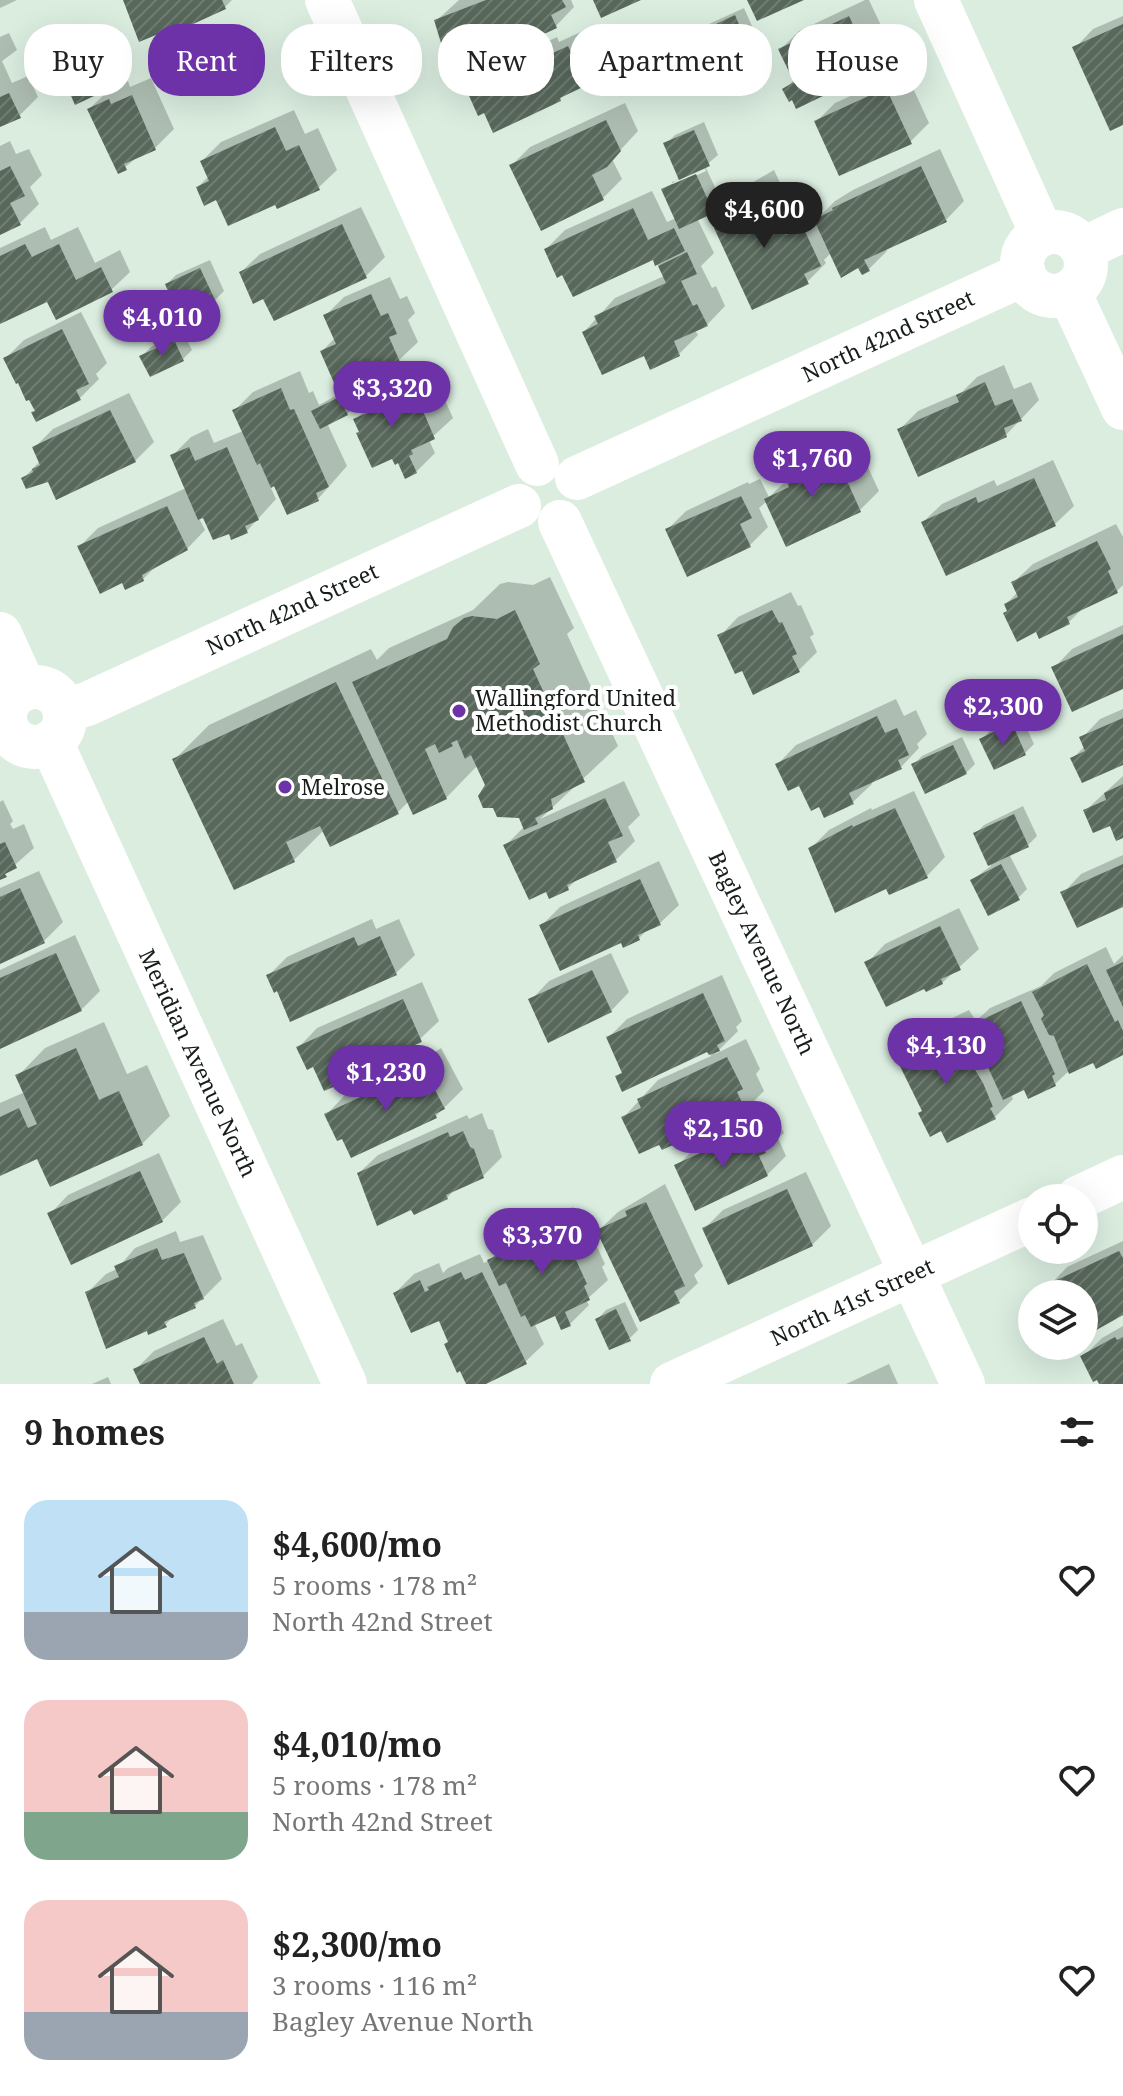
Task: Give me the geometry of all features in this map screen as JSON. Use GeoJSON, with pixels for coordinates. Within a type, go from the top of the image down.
{"type":"FeatureCollection","features":[{"type":"Feature","properties":{"kind":"street"},"geometry":{"type":"LineString","coordinates":[[327,0],[557,471],[580,495],[572,514],[560,522],[545,525],[535,522],[519,506],[516,490],[519,481],[524,471],[557,471]]}},
{"type":"Feature","properties":{"kind":"street"},"geometry":{"type":"LineString","coordinates":[[936,0],[1042,234]]}},
{"type":"Feature","properties":{"kind":"street"},"geometry":{"type":"LineString","coordinates":[[1083,249],[1123,230]]}},
{"type":"Feature","properties":{"kind":"street"},"geometry":{"type":"LineString","coordinates":[[1042,234],[1066,234],[1083,249],[1084,276],[1069,292],[1059,296],[1038,291],[1029,284],[1022,263],[1024,252],[1029,243],[1042,234]]}},
{"type":"Feature","properties":{"kind":"street","name":"North 42nd Street"},"geometry":{"type":"LineString","coordinates":[[557,471],[1024,274]]}},
{"type":"Feature","properties":{"kind":"street"},"geometry":{"type":"LineString","coordinates":[[1069,292],[1123,408]]}},
{"type":"Feature","properties":{"kind":"street","name":"North 42nd Street"},"geometry":{"type":"LineString","coordinates":[[58,726],[87,704],[519,506]]}},
{"type":"Feature","properties":{"kind":"street","name":"Bagley Avenue North"},"geometry":{"type":"LineString","coordinates":[[560,522],[963,1384]]}},
{"type":"Feature","properties":{"kind":"street"},"geometry":{"type":"LineString","coordinates":[[0,634],[25,689]]}},
{"type":"Feature","properties":{"kind":"street"},"geometry":{"type":"LineString","coordinates":[[42,688],[52,692],[59,698],[58,726],[42,746],[24,744],[4,729],[8,704],[25,689],[42,688]]}},
{"type":"Feature","properties":{"kind":"street","name":"Meridian Avenue North"},"geometry":{"type":"LineString","coordinates":[[58,726],[345,1384]]}},
{"type":"Feature","properties":{"kind":"street"},"geometry":{"type":"LineString","coordinates":[[1098,1189],[1123,1177]]}},
{"type":"Feature","properties":{"kind":"street","name":"North 41st Street"},"geometry":{"type":"LineString","coordinates":[[672,1384],[1018,1225]]}},
{"type":"Feature","properties":{"kind":"building"},"geometry":{"type":"Polygon","coordinates":[[[123,0],[222,0],[226,9],[193,24],[148,24],[148,38],[139,42],[123,0]]]}},
{"type":"Feature","properties":{"kind":"building"},"geometry":{"type":"Polygon","coordinates":[[[486,0],[562,0],[566,7],[551,15],[557,28],[554,29],[554,24],[438,24],[438,33],[434,20],[486,0]]]}},
{"type":"Feature","properties":{"kind":"building"},"geometry":{"type":"Polygon","coordinates":[[[593,0],[641,0],[601,18],[593,0]]]}},
{"type":"Feature","properties":{"kind":"building"},"geometry":{"type":"Polygon","coordinates":[[[747,0],[804,0],[757,21],[747,0]]]}},
{"type":"Feature","properties":{"kind":"building"},"geometry":{"type":"Polygon","coordinates":[[[735,15],[739,24],[716,24],[735,15]]]}},
{"type":"Feature","properties":{"kind":"building"},"geometry":{"type":"Polygon","coordinates":[[[849,16],[853,24],[832,24],[849,16]]]}},
{"type":"Feature","properties":{"kind":"building"},"geometry":{"type":"Polygon","coordinates":[[[1123,24],[1123,125],[1110,131],[1072,47],[1123,24]]]}},
{"type":"Feature","properties":{"kind":"building"},"geometry":{"type":"Polygon","coordinates":[[[788,44],[788,70],[778,49],[788,44]]]}},
{"type":"Feature","properties":{"kind":"building"},"geometry":{"type":"Polygon","coordinates":[[[568,46],[570,50],[570,93],[560,98],[561,101],[493,133],[484,113],[478,116],[469,96],[554,96],[554,52],[568,46]]]}},
{"type":"Feature","properties":{"kind":"building"},"geometry":{"type":"Polygon","coordinates":[[[788,86],[788,96],[823,96],[796,109],[782,89],[788,86]]]}},
{"type":"Feature","properties":{"kind":"building"},"geometry":{"type":"Polygon","coordinates":[[[9,93],[21,118],[0,127],[0,97],[9,93]]]}},
{"type":"Feature","properties":{"kind":"building"},"geometry":{"type":"Polygon","coordinates":[[[132,95],[156,150],[124,164],[127,170],[118,174],[87,109],[109,99],[111,104],[132,95]]]}},
{"type":"Feature","properties":{"kind":"building"},"geometry":{"type":"Polygon","coordinates":[[[71,96],[94,96],[75,105],[71,96]]]}},
{"type":"Feature","properties":{"kind":"building"},"geometry":{"type":"Polygon","coordinates":[[[869,96],[890,96],[912,144],[839,176],[814,121],[869,96]]]}},
{"type":"Feature","properties":{"kind":"building"},"geometry":{"type":"Polygon","coordinates":[[[606,120],[621,151],[607,167],[592,175],[604,200],[541,231],[509,165],[606,120]]]}},
{"type":"Feature","properties":{"kind":"building"},"geometry":{"type":"Polygon","coordinates":[[[275,127],[286,151],[299,145],[320,190],[277,209],[275,205],[228,226],[216,200],[204,206],[196,187],[209,181],[200,161],[275,127]]]}},
{"type":"Feature","properties":{"kind":"building"},"geometry":{"type":"Polygon","coordinates":[[[694,130],[710,166],[679,180],[663,143],[694,130]]]}},
{"type":"Feature","properties":{"kind":"building"},"geometry":{"type":"Polygon","coordinates":[[[10,166],[25,196],[10,203],[21,225],[0,235],[0,171],[10,166]]]}},
{"type":"Feature","properties":{"kind":"building"},"geometry":{"type":"Polygon","coordinates":[[[921,166],[947,222],[864,260],[870,271],[862,275],[858,268],[841,278],[814,220],[832,208],[921,166]]]}},
{"type":"Feature","properties":{"kind":"building"},"geometry":{"type":"Polygon","coordinates":[[[696,174],[714,213],[679,229],[661,189],[696,174]]]}},
{"type":"Feature","properties":{"kind":"building"},"geometry":{"type":"Polygon","coordinates":[[[755,187],[764,206],[771,203],[786,235],[803,227],[821,266],[804,274],[809,284],[752,310],[714,228],[724,224],[717,210],[739,200],[737,196],[755,187]]]}},
{"type":"Feature","properties":{"kind":"building"},"geometry":{"type":"Polygon","coordinates":[[[633,208],[648,240],[674,228],[685,251],[655,266],[653,260],[573,297],[562,275],[557,278],[544,249],[633,208]]]}},
{"type":"Feature","properties":{"kind":"building"},"geometry":{"type":"Polygon","coordinates":[[[342,224],[367,278],[274,321],[263,299],[253,304],[239,272],[342,224]]]}},
{"type":"Feature","properties":{"kind":"building"},"geometry":{"type":"Polygon","coordinates":[[[25,244],[32,257],[59,244],[76,280],[101,267],[113,292],[56,320],[47,302],[0,324],[0,256],[25,244]]]}},
{"type":"Feature","properties":{"kind":"building"},"geometry":{"type":"Polygon","coordinates":[[[687,252],[697,274],[681,281],[693,306],[697,304],[708,326],[674,341],[680,356],[650,370],[644,356],[602,375],[582,332],[598,324],[594,316],[666,283],[658,266],[687,252]]]}},
{"type":"Feature","properties":{"kind":"building"},"geometry":{"type":"Polygon","coordinates":[[[200,268],[216,302],[180,318],[165,284],[200,268]]]}},
{"type":"Feature","properties":{"kind":"building"},"geometry":{"type":"Polygon","coordinates":[[[371,294],[381,316],[388,313],[397,334],[389,337],[400,362],[354,382],[352,378],[335,385],[320,351],[336,344],[323,315],[371,294]]]}},
{"type":"Feature","properties":{"kind":"building"},"geometry":{"type":"Polygon","coordinates":[[[62,329],[89,384],[76,390],[81,400],[36,422],[31,412],[35,411],[29,400],[26,401],[3,358],[62,329]]]}},
{"type":"Feature","properties":{"kind":"building"},"geometry":{"type":"Polygon","coordinates":[[[174,340],[184,361],[150,377],[139,356],[174,340]]]}},
{"type":"Feature","properties":{"kind":"building"},"geometry":{"type":"Polygon","coordinates":[[[985,382],[995,406],[1012,399],[1022,421],[1004,428],[1007,437],[918,477],[897,429],[959,402],[956,395],[985,382]]]}},
{"type":"Feature","properties":{"kind":"building"},"geometry":{"type":"Polygon","coordinates":[[[390,385],[396,399],[410,393],[416,406],[420,404],[435,439],[411,450],[413,454],[409,456],[417,473],[405,479],[398,463],[395,465],[392,459],[372,468],[353,419],[367,413],[361,398],[390,385]]]}},
{"type":"Feature","properties":{"kind":"building"},"geometry":{"type":"Polygon","coordinates":[[[281,388],[290,410],[294,409],[329,487],[316,493],[319,501],[287,515],[274,486],[271,488],[260,463],[257,465],[232,410],[281,388]]]}},
{"type":"Feature","properties":{"kind":"building"},"geometry":{"type":"Polygon","coordinates":[[[339,397],[348,415],[320,429],[311,411],[339,397]]]}},
{"type":"Feature","properties":{"kind":"building"},"geometry":{"type":"Polygon","coordinates":[[[110,410],[136,462],[56,500],[48,482],[26,489],[21,478],[40,465],[32,447],[110,410]]]}},
{"type":"Feature","properties":{"kind":"building"},"geometry":{"type":"Polygon","coordinates":[[[189,447],[195,461],[227,447],[259,520],[245,526],[248,533],[231,540],[229,534],[213,540],[203,518],[198,520],[170,455],[189,447]]]}},
{"type":"Feature","properties":{"kind":"building"},"geometry":{"type":"Polygon","coordinates":[[[833,450],[861,512],[786,547],[764,499],[789,487],[783,473],[833,450]]]}},
{"type":"Feature","properties":{"kind":"building"},"geometry":{"type":"Polygon","coordinates":[[[1034,478],[1056,526],[946,576],[921,522],[976,497],[978,503],[1034,478]]]}},
{"type":"Feature","properties":{"kind":"building"},"geometry":{"type":"Polygon","coordinates":[[[741,496],[752,518],[740,524],[751,547],[687,577],[665,529],[741,496]]]}},
{"type":"Feature","properties":{"kind":"building"},"geometry":{"type":"Polygon","coordinates":[[[167,506],[188,550],[142,575],[144,581],[125,590],[122,583],[100,594],[77,546],[167,506]]]}},
{"type":"Feature","properties":{"kind":"building"},"geometry":{"type":"Polygon","coordinates":[[[1097,541],[1111,569],[1108,571],[1118,593],[1067,617],[1070,624],[1039,639],[1036,632],[1017,642],[1003,613],[1007,611],[1004,604],[1018,597],[1011,582],[1097,541]]]}},
{"type":"Feature","properties":{"kind":"building","name":"Wallingford United Methodist Church"},"geometry":{"type":"Polygon","coordinates":[[[515,610],[540,664],[533,669],[585,782],[551,799],[553,809],[535,818],[538,824],[524,830],[519,818],[497,817],[493,808],[483,808],[478,796],[485,785],[471,755],[465,759],[457,740],[451,743],[453,746],[439,753],[435,744],[425,749],[447,799],[413,815],[352,682],[447,639],[453,627],[464,618],[497,619],[515,610]]]}},
{"type":"Feature","properties":{"kind":"building"},"geometry":{"type":"Polygon","coordinates":[[[772,610],[779,623],[782,622],[797,654],[792,656],[800,672],[753,695],[742,671],[735,674],[717,635],[772,610]]]}},
{"type":"Feature","properties":{"kind":"building"},"geometry":{"type":"Polygon","coordinates":[[[1123,634],[1123,689],[1072,712],[1051,667],[1123,634]]]}},
{"type":"Feature","properties":{"kind":"building","name":"Melrose"},"geometry":{"type":"Polygon","coordinates":[[[336,682],[399,814],[330,847],[320,826],[286,842],[295,862],[234,890],[172,759],[336,682]]]}},
{"type":"Feature","properties":{"kind":"building"},"geometry":{"type":"Polygon","coordinates":[[[877,716],[885,733],[897,728],[909,755],[898,760],[902,769],[849,793],[854,804],[824,818],[819,807],[811,811],[799,786],[788,791],[775,764],[877,716]]]}},
{"type":"Feature","properties":{"kind":"building"},"geometry":{"type":"Polygon","coordinates":[[[1123,718],[1123,765],[1082,783],[1070,758],[1085,751],[1079,737],[1123,718]]]}},
{"type":"Feature","properties":{"kind":"building"},"geometry":{"type":"Polygon","coordinates":[[[1012,723],[1026,755],[994,770],[979,739],[1012,723]]]}},
{"type":"Feature","properties":{"kind":"building"},"geometry":{"type":"Polygon","coordinates":[[[953,745],[967,774],[925,794],[911,764],[953,745]]]}},
{"type":"Feature","properties":{"kind":"building"},"geometry":{"type":"Polygon","coordinates":[[[1123,784],[1123,838],[1116,841],[1110,826],[1093,833],[1083,810],[1106,800],[1104,793],[1123,784]]]}},
{"type":"Feature","properties":{"kind":"building"},"geometry":{"type":"Polygon","coordinates":[[[605,798],[623,836],[608,842],[617,862],[567,885],[569,890],[549,899],[546,892],[529,900],[503,845],[605,798]]]}},
{"type":"Feature","properties":{"kind":"building"},"geometry":{"type":"Polygon","coordinates":[[[895,808],[928,878],[889,895],[886,889],[835,913],[808,848],[852,825],[895,808]]]}},
{"type":"Feature","properties":{"kind":"building"},"geometry":{"type":"Polygon","coordinates":[[[1014,814],[1029,847],[988,866],[973,833],[1014,814]]]}},
{"type":"Feature","properties":{"kind":"building"},"geometry":{"type":"Polygon","coordinates":[[[5,842],[17,868],[0,880],[0,844],[5,842]]]}},
{"type":"Feature","properties":{"kind":"building"},"geometry":{"type":"Polygon","coordinates":[[[1001,864],[1020,900],[988,916],[970,880],[1001,864]]]}},
{"type":"Feature","properties":{"kind":"building"},"geometry":{"type":"Polygon","coordinates":[[[1123,864],[1123,907],[1077,928],[1060,892],[1123,864]]]}},
{"type":"Feature","properties":{"kind":"building"},"geometry":{"type":"Polygon","coordinates":[[[640,879],[661,925],[638,935],[640,940],[623,948],[621,943],[560,971],[539,925],[640,879]]]}},
{"type":"Feature","properties":{"kind":"building"},"geometry":{"type":"Polygon","coordinates":[[[20,888],[45,943],[0,964],[0,897],[20,888]]]}},
{"type":"Feature","properties":{"kind":"building"},"geometry":{"type":"Polygon","coordinates":[[[940,926],[961,970],[941,979],[943,984],[926,992],[924,989],[886,1007],[864,962],[940,926]]]}},
{"type":"Feature","properties":{"kind":"building"},"geometry":{"type":"Polygon","coordinates":[[[380,936],[397,975],[290,1022],[277,991],[274,993],[266,975],[354,937],[358,946],[380,936]]]}},
{"type":"Feature","properties":{"kind":"building"},"geometry":{"type":"Polygon","coordinates":[[[56,953],[82,1011],[0,1049],[0,978],[56,953]]]}},
{"type":"Feature","properties":{"kind":"building"},"geometry":{"type":"Polygon","coordinates":[[[1123,962],[1123,1007],[1106,970],[1123,962]]]}},
{"type":"Feature","properties":{"kind":"building"},"geometry":{"type":"Polygon","coordinates":[[[1087,964],[1115,1022],[1118,1020],[1123,1031],[1123,1055],[1096,1069],[1093,1063],[1069,1074],[1054,1036],[1049,1035],[1041,1019],[1044,1015],[1032,992],[1087,964]]]}},
{"type":"Feature","properties":{"kind":"building"},"geometry":{"type":"Polygon","coordinates":[[[592,970],[612,1012],[548,1043],[528,999],[592,970]]]}},
{"type":"Feature","properties":{"kind":"building"},"geometry":{"type":"Polygon","coordinates":[[[703,993],[725,1041],[717,1045],[720,1051],[709,1055],[707,1052],[622,1092],[615,1076],[622,1073],[606,1037],[703,993]]]}},
{"type":"Feature","properties":{"kind":"building"},"geometry":{"type":"Polygon","coordinates":[[[403,999],[422,1042],[405,1049],[407,1055],[324,1091],[313,1067],[307,1070],[296,1047],[403,999]]]}},
{"type":"Feature","properties":{"kind":"building"},"geometry":{"type":"Polygon","coordinates":[[[1021,1001],[1055,1074],[1052,1076],[1056,1086],[1028,1099],[1024,1090],[1003,1100],[969,1026],[1021,1001]]]}},
{"type":"Feature","properties":{"kind":"building"},"geometry":{"type":"Polygon","coordinates":[[[950,1028],[983,1083],[996,1119],[947,1143],[941,1131],[930,1137],[918,1113],[922,1111],[894,1054],[950,1028]]]}},
{"type":"Feature","properties":{"kind":"building"},"geometry":{"type":"Polygon","coordinates":[[[76,1048],[99,1100],[119,1091],[143,1145],[50,1187],[37,1159],[0,1176],[0,1117],[19,1108],[28,1128],[37,1124],[15,1075],[76,1048]]]}},
{"type":"Feature","properties":{"kind":"building"},"geometry":{"type":"Polygon","coordinates":[[[727,1057],[743,1089],[737,1092],[746,1111],[662,1150],[659,1145],[639,1154],[621,1117],[641,1108],[637,1099],[727,1057]]]}},
{"type":"Feature","properties":{"kind":"building"},"geometry":{"type":"Polygon","coordinates":[[[422,1065],[445,1109],[435,1114],[437,1118],[351,1158],[342,1139],[337,1141],[324,1114],[412,1073],[411,1070],[422,1065]]]}},
{"type":"Feature","properties":{"kind":"building"},"geometry":{"type":"Polygon","coordinates":[[[753,1125],[766,1153],[759,1156],[768,1176],[695,1211],[674,1165],[735,1137],[733,1135],[753,1125]]]}},
{"type":"Feature","properties":{"kind":"building"},"geometry":{"type":"Polygon","coordinates":[[[463,1131],[474,1149],[484,1178],[446,1195],[448,1199],[414,1215],[411,1210],[377,1226],[357,1173],[448,1132],[450,1137],[463,1131]]]}},
{"type":"Feature","properties":{"kind":"building"},"geometry":{"type":"Polygon","coordinates":[[[140,1171],[163,1222],[71,1265],[47,1213],[140,1171]]]}},
{"type":"Feature","properties":{"kind":"building"},"geometry":{"type":"Polygon","coordinates":[[[787,1189],[813,1246],[728,1285],[702,1228],[787,1189]]]}},
{"type":"Feature","properties":{"kind":"building"},"geometry":{"type":"Polygon","coordinates":[[[646,1202],[685,1286],[674,1291],[680,1303],[640,1322],[596,1230],[627,1216],[625,1211],[646,1202]]]}},
{"type":"Feature","properties":{"kind":"building"},"geometry":{"type":"Polygon","coordinates":[[[554,1224],[556,1228],[560,1225],[587,1284],[584,1286],[590,1300],[565,1312],[571,1326],[561,1330],[555,1316],[531,1327],[525,1315],[521,1317],[506,1283],[499,1286],[487,1260],[498,1255],[496,1251],[554,1224]]]}},
{"type":"Feature","properties":{"kind":"building"},"geometry":{"type":"Polygon","coordinates":[[[157,1248],[162,1260],[184,1253],[204,1299],[194,1303],[196,1308],[164,1322],[167,1327],[148,1335],[147,1331],[106,1349],[85,1292],[119,1277],[114,1266],[157,1248]]]}},
{"type":"Feature","properties":{"kind":"building"},"geometry":{"type":"Polygon","coordinates":[[[1119,1251],[1123,1258],[1123,1315],[1098,1329],[1098,1280],[1057,1280],[1091,1264],[1098,1264],[1098,1261],[1119,1251]]]}},
{"type":"Feature","properties":{"kind":"building"},"geometry":{"type":"Polygon","coordinates":[[[461,1272],[465,1280],[482,1272],[527,1364],[486,1384],[466,1384],[460,1371],[457,1373],[444,1344],[448,1342],[439,1321],[411,1333],[393,1293],[420,1280],[425,1292],[429,1290],[427,1287],[461,1272]]]}},
{"type":"Feature","properties":{"kind":"building"},"geometry":{"type":"Polygon","coordinates":[[[616,1309],[631,1341],[609,1350],[595,1319],[616,1309]]]}},
{"type":"Feature","properties":{"kind":"building"},"geometry":{"type":"Polygon","coordinates":[[[204,1337],[217,1364],[223,1360],[234,1384],[140,1384],[133,1369],[204,1337]]]}},
{"type":"Feature","properties":{"kind":"building"},"geometry":{"type":"Polygon","coordinates":[[[1115,1337],[1117,1340],[1123,1337],[1123,1384],[1093,1382],[1082,1360],[1098,1360],[1098,1346],[1115,1337]]]}},
{"type":"Feature","properties":{"kind":"place","name":"Wallingford United Methodist Church"},"geometry":{"type":"Point","coordinates":[459,711]}},
{"type":"Feature","properties":{"kind":"place","name":"Melrose"},"geometry":{"type":"Point","coordinates":[285,787]}}]}
